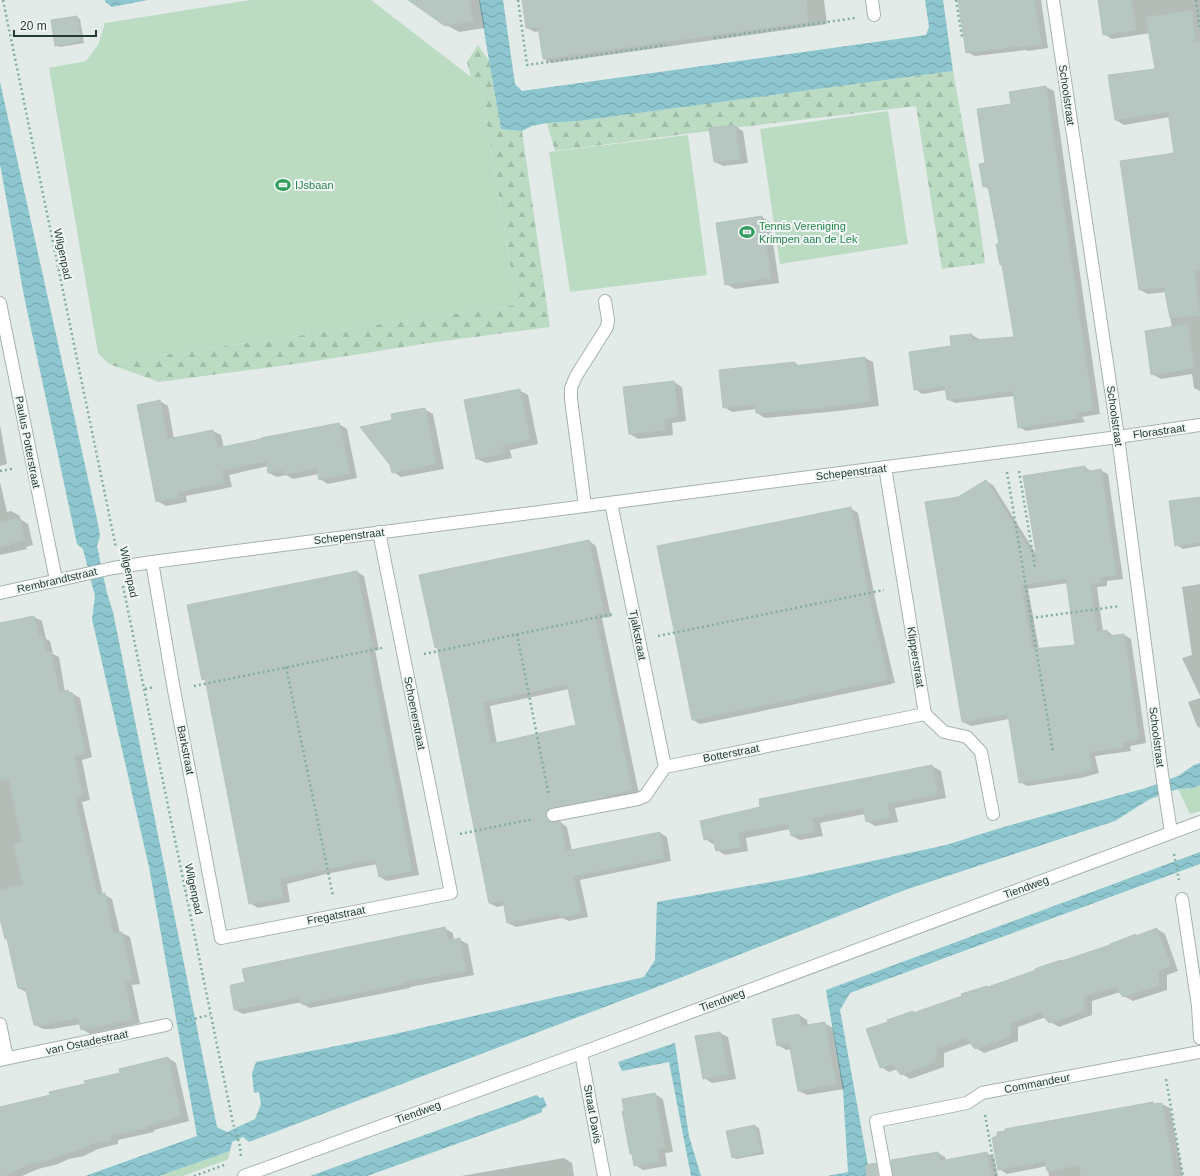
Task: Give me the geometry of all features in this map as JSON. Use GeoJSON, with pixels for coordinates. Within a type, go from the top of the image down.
{"type":"FeatureCollection","features":[{"type":"Feature","properties":{"kind":"street"},"geometry":{"type":"LineString","coordinates":[[872,0],[874,15]]}},
{"type":"Feature","properties":{"kind":"street","name":"Schoolstraat"},"geometry":{"type":"LineString","coordinates":[[1053,0],[1118,438],[1171,832]]}},
{"type":"Feature","properties":{"kind":"street"},"geometry":{"type":"LineString","coordinates":[[584,506],[571,400],[571,388],[576,376],[607,327],[608,320],[605,301]]}},
{"type":"Feature","properties":{"kind":"street","name":"Paulus Potterstraat"},"geometry":{"type":"LineString","coordinates":[[0,303],[56,580]]}},
{"type":"Feature","properties":{"kind":"street","name":"Florastraat"},"geometry":{"type":"LineString","coordinates":[[1118,438],[1200,426]]}},
{"type":"Feature","properties":{"kind":"street","name":"Schepenstraat"},"geometry":{"type":"LineString","coordinates":[[116,567],[1118,438]]}},
{"type":"Feature","properties":{"kind":"street","name":"Klipperstraat"},"geometry":{"type":"LineString","coordinates":[[885,467],[925,714]]}},
{"type":"Feature","properties":{"kind":"street","name":"Tjalkstraat"},"geometry":{"type":"LineString","coordinates":[[611,503],[664,767]]}},
{"type":"Feature","properties":{"kind":"street","name":"Schoenerstraat"},"geometry":{"type":"LineString","coordinates":[[379,532],[451,893]]}},
{"type":"Feature","properties":{"kind":"street","name":"Barkstraat"},"geometry":{"type":"LineString","coordinates":[[152,562],[174,690],[221,938]]}},
{"type":"Feature","properties":{"kind":"street","name":"Rembrandtstraat"},"geometry":{"type":"LineString","coordinates":[[0,593],[116,567]]}},
{"type":"Feature","properties":{"kind":"street"},"geometry":{"type":"LineString","coordinates":[[925,714],[944,732],[967,737],[981,752],[993,814]]}},
{"type":"Feature","properties":{"kind":"street","name":"Botterstraat"},"geometry":{"type":"LineString","coordinates":[[664,767],[925,714]]}},
{"type":"Feature","properties":{"kind":"street"},"geometry":{"type":"LineString","coordinates":[[553,815],[638,799],[645,796],[664,767]]}},
{"type":"Feature","properties":{"kind":"street","name":"Tiendweg"},"geometry":{"type":"LineString","coordinates":[[244,1176],[582,1053],[1200,822]]}},
{"type":"Feature","properties":{"kind":"street","name":"Fregatstraat"},"geometry":{"type":"LineString","coordinates":[[221,938],[451,893]]}},
{"type":"Feature","properties":{"kind":"street"},"geometry":{"type":"LineString","coordinates":[[1182,899],[1198,1006],[1200,1038]]}},
{"type":"Feature","properties":{"kind":"street","name":"van Ostadestraat"},"geometry":{"type":"LineString","coordinates":[[0,1024],[4,1059],[166,1025]]}},
{"type":"Feature","properties":{"kind":"street","name":"Commandeur"},"geometry":{"type":"LineString","coordinates":[[886,1176],[876,1121],[967,1103],[982,1093],[1200,1052]]}},
{"type":"Feature","properties":{"kind":"street","name":"Straat Davis"},"geometry":{"type":"LineString","coordinates":[[582,1053],[604,1176]]}},
{"type":"Feature","properties":{"kind":"path","name":"Wilgenpad"},"geometry":{"type":"LineString","coordinates":[[3,0],[116,567],[233,1123],[240,1146]]}},
{"type":"Feature","properties":{"kind":"path"},"geometry":{"type":"LineString","coordinates":[[518,0],[527,65],[666,45]]}},
{"type":"Feature","properties":{"kind":"path"},"geometry":{"type":"LineString","coordinates":[[956,0],[962,37]]}},
{"type":"Feature","properties":{"kind":"path"},"geometry":{"type":"LineString","coordinates":[[1196,0],[1200,29]]}},
{"type":"Feature","properties":{"kind":"path"},"geometry":{"type":"LineString","coordinates":[[714,38],[874,15]]}},
{"type":"Feature","properties":{"kind":"path"},"geometry":{"type":"LineString","coordinates":[[1010,451],[1035,568]]}},
{"type":"Feature","properties":{"kind":"path"},"geometry":{"type":"LineString","coordinates":[[1010,451],[1031,618],[1053,752]]}},
{"type":"Feature","properties":{"kind":"path"},"geometry":{"type":"LineString","coordinates":[[639,640],[904,586]]}},
{"type":"Feature","properties":{"kind":"path"},"geometry":{"type":"LineString","coordinates":[[1031,618],[1140,603]]}},
{"type":"Feature","properties":{"kind":"path"},"geometry":{"type":"LineString","coordinates":[[404,658],[633,610]]}},
{"type":"Feature","properties":{"kind":"path"},"geometry":{"type":"LineString","coordinates":[[440,837],[553,815],[517,634]]}},
{"type":"Feature","properties":{"kind":"path"},"geometry":{"type":"LineString","coordinates":[[174,690],[402,644]]}},
{"type":"Feature","properties":{"kind":"path"},"geometry":{"type":"LineString","coordinates":[[286,667],[337,915]]}},
{"type":"Feature","properties":{"kind":"path"},"geometry":{"type":"LineString","coordinates":[[1175,856],[1179,880]]}},
{"type":"Feature","properties":{"kind":"path"},"geometry":{"type":"LineString","coordinates":[[202,1017],[210,1015]]}},
{"type":"Feature","properties":{"kind":"path"},"geometry":{"type":"LineString","coordinates":[[1163,1059],[1183,1176]]}},
{"type":"Feature","properties":{"kind":"path"},"geometry":{"type":"LineString","coordinates":[[982,1093],[996,1176]]}},
{"type":"Feature","properties":{"kind":"green space","name":"IJsbaan"},"geometry":{"type":"Polygon","coordinates":[[[250,0],[371,0],[471,77],[480,82],[517,305],[134,359],[109,364],[98,353],[49,68],[86,61],[98,45],[105,23],[250,0]]]}},
{"type":"Feature","properties":{"kind":"green space"},"geometry":{"type":"Polygon","coordinates":[[[478,45],[489,61],[501,128],[522,131],[550,327],[159,382],[109,364],[134,359],[517,305],[480,82],[471,77],[467,62],[478,45]]]}},
{"type":"Feature","properties":{"kind":"green space"},"geometry":{"type":"Polygon","coordinates":[[[953,71],[978,211],[985,263],[942,269],[916,106],[555,151],[547,123],[579,121],[953,71]]]}},
{"type":"Feature","properties":{"kind":"green space"},"geometry":{"type":"Polygon","coordinates":[[[888,111],[908,244],[780,264],[760,129],[888,111]]]}},
{"type":"Feature","properties":{"kind":"green space"},"geometry":{"type":"Polygon","coordinates":[[[688,135],[707,275],[570,292],[549,152],[688,135]]]}},
{"type":"Feature","properties":{"kind":"green space"},"geometry":{"type":"Polygon","coordinates":[[[1200,785],[1200,811],[1190,814],[1178,789],[1193,788],[1200,785]]]}},
{"type":"Feature","properties":{"kind":"green space"},"geometry":{"type":"Polygon","coordinates":[[[230,1151],[227,1160],[183,1176],[159,1176],[230,1151]]]}},
{"type":"Feature","properties":{"kind":"water"},"geometry":{"type":"Polygon","coordinates":[[[105,0],[148,0],[112,7],[105,2],[105,0]]]}},
{"type":"Feature","properties":{"kind":"water"},"geometry":{"type":"Polygon","coordinates":[[[479,0],[503,0],[515,84],[522,91],[926,35],[929,27],[925,0],[943,0],[953,71],[579,121],[547,123],[532,126],[522,131],[501,129],[479,0]]]}},
{"type":"Feature","properties":{"kind":"water"},"geometry":{"type":"Polygon","coordinates":[[[0,82],[97,519],[100,536],[97,546],[107,593],[113,612],[217,1127],[227,1132],[255,1119],[261,1104],[259,1092],[254,1093],[252,1073],[256,1062],[386,1036],[644,977],[655,960],[657,902],[794,878],[946,845],[1007,826],[1146,788],[1178,776],[1194,765],[1200,763],[1200,785],[1193,788],[1178,789],[1150,799],[1115,821],[905,890],[644,992],[249,1142],[243,1137],[232,1142],[230,1151],[159,1176],[85,1176],[197,1136],[149,867],[92,619],[95,596],[83,549],[77,544],[24,296],[0,164],[0,82]]]}},
{"type":"Feature","properties":{"kind":"water"},"geometry":{"type":"Polygon","coordinates":[[[1200,852],[1200,864],[850,993],[840,1010],[870,1176],[827,1176],[848,1172],[843,1091],[826,990],[1200,852]]]}},
{"type":"Feature","properties":{"kind":"water"},"geometry":{"type":"Polygon","coordinates":[[[675,1043],[689,1136],[701,1176],[691,1176],[669,1062],[622,1071],[618,1062],[675,1043]]]}},
{"type":"Feature","properties":{"kind":"water"},"geometry":{"type":"Polygon","coordinates":[[[536,1095],[540,1098],[543,1097],[547,1106],[542,1109],[542,1112],[518,1122],[367,1176],[310,1176],[536,1095]]]}},
{"type":"Feature","properties":{"kind":"building"},"geometry":{"type":"Polygon","coordinates":[[[408,0],[469,0],[473,21],[445,26],[408,0]]]}},
{"type":"Feature","properties":{"kind":"building"},"geometry":{"type":"Polygon","coordinates":[[[522,0],[806,0],[808,22],[543,59],[538,27],[526,28],[522,0]]]}},
{"type":"Feature","properties":{"kind":"building"},"geometry":{"type":"Polygon","coordinates":[[[958,0],[1034,0],[1041,44],[966,53],[958,0]]]}},
{"type":"Feature","properties":{"kind":"building"},"geometry":{"type":"Polygon","coordinates":[[[1098,0],[1131,0],[1136,30],[1103,35],[1098,0]]]}},
{"type":"Feature","properties":{"kind":"building"},"geometry":{"type":"Polygon","coordinates":[[[1192,11],[1195,42],[1200,41],[1200,270],[1194,271],[1200,315],[1170,318],[1164,287],[1139,290],[1120,161],[1174,153],[1168,112],[1115,120],[1108,75],[1155,69],[1146,17],[1192,11]]]}},
{"type":"Feature","properties":{"kind":"building"},"geometry":{"type":"Polygon","coordinates":[[[77,16],[81,41],[55,46],[51,20],[77,16]]]}},
{"type":"Feature","properties":{"kind":"building"},"geometry":{"type":"Polygon","coordinates":[[[1046,86],[1093,410],[1076,413],[1078,418],[1018,428],[1013,391],[947,400],[945,386],[914,390],[909,352],[951,346],[950,336],[972,334],[973,340],[1014,337],[1002,265],[1000,265],[996,244],[999,244],[988,186],[983,187],[979,164],[985,163],[977,109],[1011,104],[1009,92],[1046,86]]]}},
{"type":"Feature","properties":{"kind":"building"},"geometry":{"type":"Polygon","coordinates":[[[735,125],[740,159],[714,162],[709,128],[735,125]]]}},
{"type":"Feature","properties":{"kind":"building"},"geometry":{"type":"Polygon","coordinates":[[[762,216],[771,278],[725,285],[716,223],[762,216]]]}},
{"type":"Feature","properties":{"kind":"building"},"geometry":{"type":"Polygon","coordinates":[[[1188,324],[1194,368],[1151,375],[1145,331],[1188,324]]]}},
{"type":"Feature","properties":{"kind":"building"},"geometry":{"type":"Polygon","coordinates":[[[865,357],[871,401],[829,407],[756,413],[755,404],[723,408],[719,370],[795,362],[794,366],[865,357]]]}},
{"type":"Feature","properties":{"kind":"building"},"geometry":{"type":"Polygon","coordinates":[[[674,381],[678,417],[664,418],[665,430],[629,434],[623,387],[674,381]]]}},
{"type":"Feature","properties":{"kind":"building"},"geometry":{"type":"Polygon","coordinates":[[[520,389],[530,439],[502,446],[504,453],[476,459],[464,400],[520,389]]]}},
{"type":"Feature","properties":{"kind":"building"},"geometry":{"type":"Polygon","coordinates":[[[160,400],[167,439],[213,430],[217,448],[339,423],[350,473],[319,480],[317,468],[284,475],[283,470],[268,473],[266,461],[222,470],[224,483],[178,492],[179,497],[156,502],[137,405],[160,400]]]}},
{"type":"Feature","properties":{"kind":"building"},"geometry":{"type":"Polygon","coordinates":[[[425,408],[436,464],[392,473],[390,465],[360,427],[392,420],[391,414],[425,408]]]}},
{"type":"Feature","properties":{"kind":"building"},"geometry":{"type":"Polygon","coordinates":[[[1085,466],[1085,472],[1101,469],[1116,575],[1100,577],[1100,582],[1090,584],[1097,632],[1107,630],[1108,636],[1124,634],[1139,739],[1123,742],[1124,747],[1089,752],[1092,769],[1074,774],[1019,783],[1008,714],[962,722],[925,502],[958,497],[986,480],[1038,564],[1023,476],[1085,466]],[[1066,578],[1021,585],[1032,649],[1075,645],[1066,578]]]}},
{"type":"Feature","properties":{"kind":"building"},"geometry":{"type":"Polygon","coordinates":[[[1200,497],[1200,542],[1175,546],[1169,501],[1200,497]]]}},
{"type":"Feature","properties":{"kind":"building"},"geometry":{"type":"Polygon","coordinates":[[[851,507],[869,598],[888,679],[692,720],[657,546],[851,507]]]}},
{"type":"Feature","properties":{"kind":"building"},"geometry":{"type":"Polygon","coordinates":[[[20,518],[24,540],[0,547],[0,522],[20,518]]]}},
{"type":"Feature","properties":{"kind":"building"},"geometry":{"type":"Polygon","coordinates":[[[589,540],[604,613],[595,615],[632,790],[603,796],[603,798],[548,809],[546,812],[546,817],[551,822],[560,821],[566,851],[660,832],[664,858],[573,876],[581,913],[560,918],[559,913],[507,923],[503,900],[489,903],[449,702],[437,647],[435,648],[419,575],[589,540]],[[567,684],[483,702],[491,744],[576,725],[567,684]]]}},
{"type":"Feature","properties":{"kind":"building"},"geometry":{"type":"Polygon","coordinates":[[[357,571],[372,646],[368,646],[412,871],[379,877],[375,859],[280,879],[283,898],[249,904],[205,679],[202,680],[187,605],[357,571]]]}},
{"type":"Feature","properties":{"kind":"building"},"geometry":{"type":"Polygon","coordinates":[[[34,616],[39,636],[42,635],[46,653],[51,652],[59,692],[68,690],[69,693],[72,692],[85,753],[74,756],[83,796],[75,797],[97,895],[105,893],[113,934],[122,932],[132,980],[124,981],[133,1019],[81,1030],[78,1018],[43,1025],[34,1025],[25,987],[18,988],[7,939],[5,939],[0,919],[0,890],[23,885],[14,844],[22,842],[9,778],[0,780],[0,623],[34,616]]]}},
{"type":"Feature","properties":{"kind":"building"},"geometry":{"type":"Polygon","coordinates":[[[932,765],[938,794],[887,804],[890,817],[866,822],[863,808],[812,818],[815,832],[791,836],[788,823],[738,833],[741,847],[716,851],[713,838],[704,840],[700,821],[760,807],[759,799],[932,765]]]}},
{"type":"Feature","properties":{"kind":"building"},"geometry":{"type":"Polygon","coordinates":[[[445,927],[448,941],[460,938],[466,971],[402,982],[403,984],[301,1004],[300,997],[234,1010],[230,986],[245,982],[242,969],[445,927]]]}},
{"type":"Feature","properties":{"kind":"building"},"geometry":{"type":"Polygon","coordinates":[[[1157,928],[1171,966],[1158,971],[1159,985],[1123,997],[1115,987],[1084,996],[1084,1011],[1049,1023],[1040,1012],[1010,1023],[1010,1037],[975,1049],[966,1038],[936,1049],[936,1062],[901,1075],[892,1064],[880,1068],[866,1029],[888,1022],[887,1020],[913,1011],[913,1013],[962,996],[961,994],[987,986],[988,987],[1036,970],[1035,969],[1040,967],[1110,945],[1136,934],[1136,936],[1157,928]]]}},
{"type":"Feature","properties":{"kind":"building"},"geometry":{"type":"Polygon","coordinates":[[[799,1014],[801,1026],[825,1022],[836,1084],[798,1091],[789,1043],[777,1046],[772,1019],[799,1014]]]}},
{"type":"Feature","properties":{"kind":"building"},"geometry":{"type":"Polygon","coordinates":[[[720,1032],[728,1074],[703,1079],[695,1036],[720,1032]]]}},
{"type":"Feature","properties":{"kind":"building"},"geometry":{"type":"Polygon","coordinates":[[[168,1057],[181,1116],[146,1126],[146,1128],[110,1136],[111,1140],[90,1144],[49,1160],[29,1164],[5,1176],[0,1176],[0,1107],[50,1095],[49,1092],[85,1084],[84,1081],[120,1073],[119,1069],[168,1057]]]}},
{"type":"Feature","properties":{"kind":"building"},"geometry":{"type":"Polygon","coordinates":[[[655,1093],[665,1148],[657,1149],[659,1162],[634,1166],[632,1154],[630,1154],[622,1111],[624,1111],[622,1099],[655,1093]]]}},
{"type":"Feature","properties":{"kind":"building"},"geometry":{"type":"Polygon","coordinates":[[[1153,1102],[1154,1104],[1162,1103],[1175,1176],[1081,1176],[1080,1165],[1047,1171],[1045,1161],[998,1170],[992,1138],[997,1136],[997,1132],[1005,1131],[1005,1129],[1153,1102]]]}},
{"type":"Feature","properties":{"kind":"building"},"geometry":{"type":"Polygon","coordinates":[[[755,1125],[761,1152],[732,1158],[726,1131],[755,1125]]]}},
{"type":"Feature","properties":{"kind":"building"},"geometry":{"type":"Polygon","coordinates":[[[938,1152],[940,1161],[987,1152],[991,1176],[893,1176],[891,1160],[938,1152]]]}},
{"type":"Feature","properties":{"kind":"building"},"geometry":{"type":"Polygon","coordinates":[[[876,1163],[878,1176],[867,1176],[866,1165],[876,1163]]]}},
{"type":"Feature","properties":{"kind":"place","name":"IJsbaan"},"geometry":{"type":"Point","coordinates":[283,185]}},
{"type":"Feature","properties":{"kind":"place","name":"Tennis Vereniging Krimpen aan de Lek"},"geometry":{"type":"Point","coordinates":[747,232]}}]}
